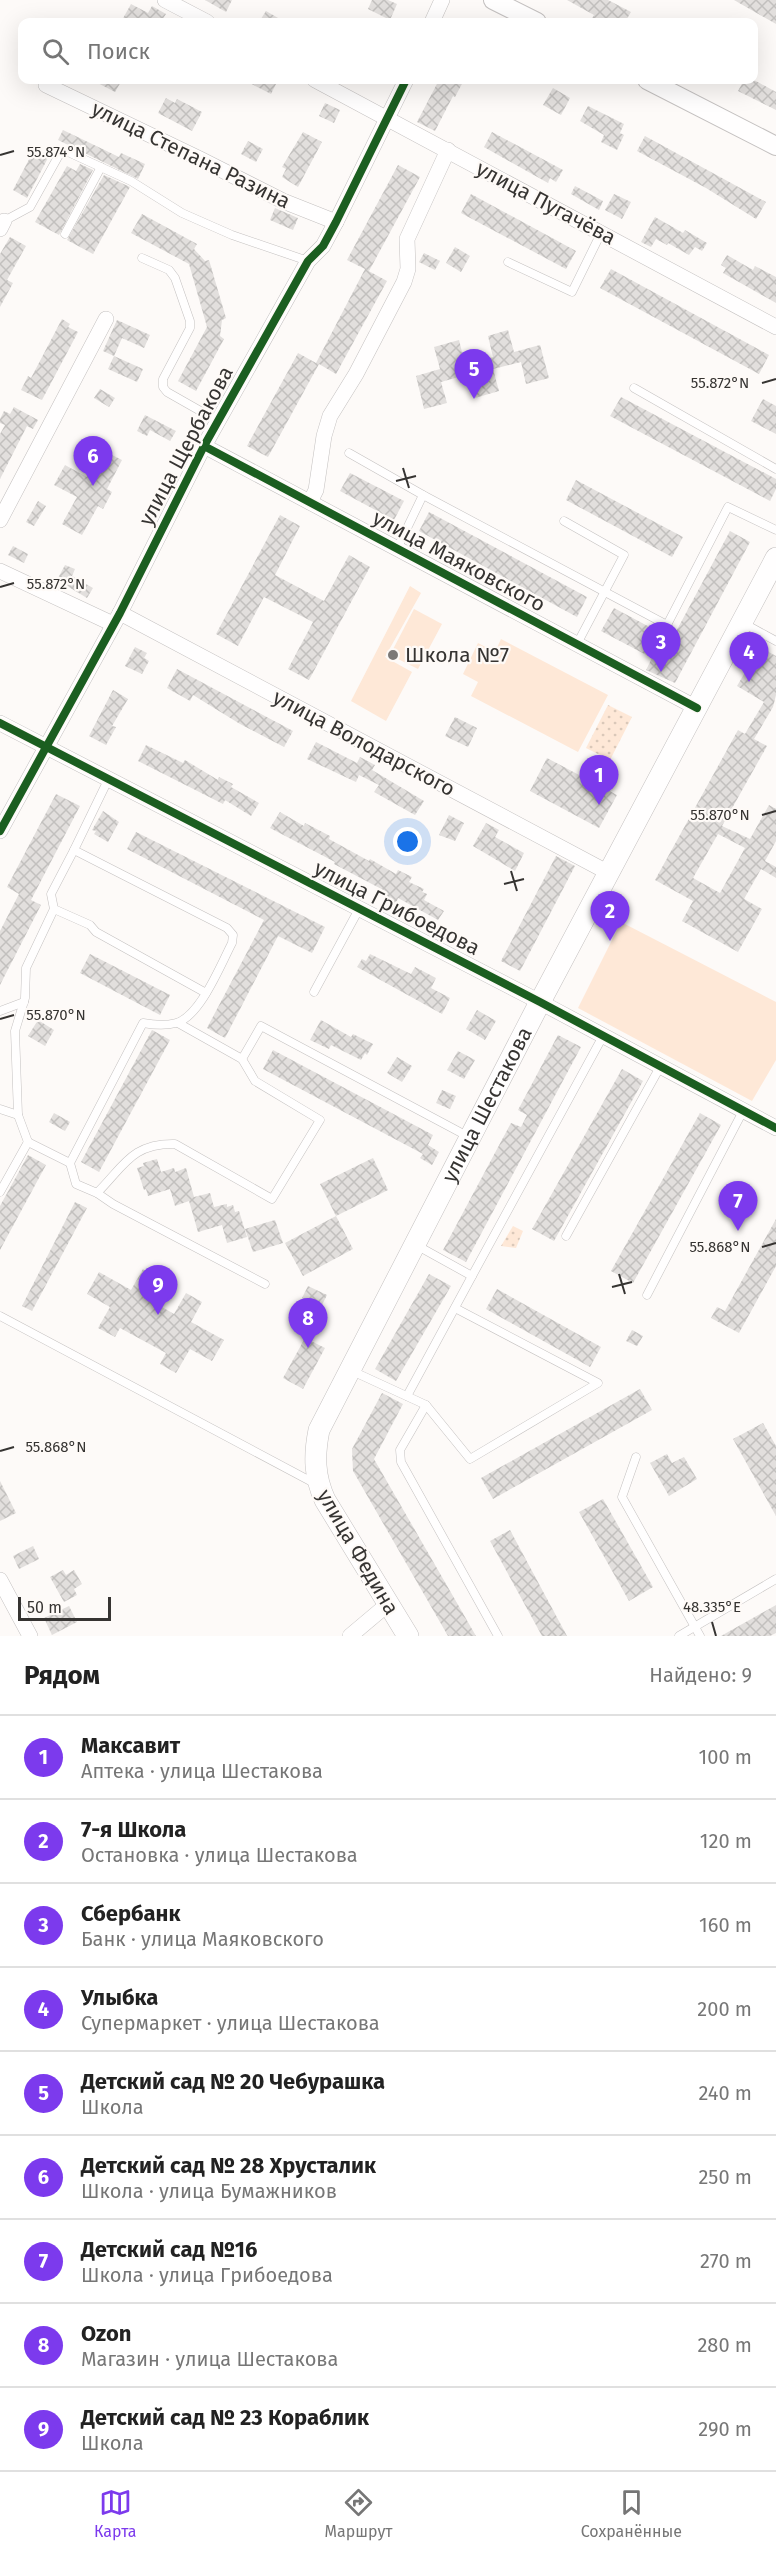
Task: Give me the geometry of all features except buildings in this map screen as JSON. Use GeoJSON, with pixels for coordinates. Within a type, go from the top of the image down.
{"type":"FeatureCollection","features":[{"type":"Feature","properties":{"kind":"main road","name":"улица Шестакова"},"geometry":{"type":"LineString","coordinates":[[320,1430],[540,1002],[776,558]]}},
{"type":"Feature","properties":{"kind":"main road","name":"улица Федина"},"geometry":{"type":"LineString","coordinates":[[320,1430],[314,1456],[318,1485],[408,1636]]}},
{"type":"Feature","properties":{"kind":"street"},"geometry":{"type":"LineString","coordinates":[[165,0],[199,18]]}},
{"type":"Feature","properties":{"kind":"street"},"geometry":{"type":"LineString","coordinates":[[434,18],[442,0]]}},
{"type":"Feature","properties":{"kind":"street"},"geometry":{"type":"LineString","coordinates":[[493,0],[529,18]]}},
{"type":"Feature","properties":{"kind":"street","name":"улица Пугачёва"},"geometry":{"type":"LineString","coordinates":[[323,84],[776,327]]}},
{"type":"Feature","properties":{"kind":"street","name":"улица Щербакова"},"geometry":{"type":"LineString","coordinates":[[0,831],[116,618],[204,446],[308,261],[323,246],[336,222],[404,84]]}},
{"type":"Feature","properties":{"kind":"street"},"geometry":{"type":"LineString","coordinates":[[655,84],[776,146]]}},
{"type":"Feature","properties":{"kind":"street","name":"улица Степана Разина"},"geometry":{"type":"LineString","coordinates":[[46,86],[201,159],[283,201],[336,222]]}},
{"type":"Feature","properties":{"kind":"street"},"geometry":{"type":"LineString","coordinates":[[310,502],[316,490],[324,436],[330,416],[356,374],[404,282],[408,269],[407,239],[448,150]]}},
{"type":"Feature","properties":{"kind":"street"},"geometry":{"type":"LineString","coordinates":[[0,519],[106,318]]}},
{"type":"Feature","properties":{"kind":"street","name":"улица Маяковского"},"geometry":{"type":"LineString","coordinates":[[204,446],[696,708]]}},
{"type":"Feature","properties":{"kind":"street","name":"улица Володарского"},"geometry":{"type":"LineString","coordinates":[[0,571],[116,618],[609,873]]}},
{"type":"Feature","properties":{"kind":"street","name":"улица Грибоедова"},"geometry":{"type":"LineString","coordinates":[[0,723],[540,1002],[776,1128]]}},
{"type":"Feature","properties":{"kind":"street"},"geometry":{"type":"LineString","coordinates":[[0,1580],[30,1636]]}},
{"type":"Feature","properties":{"kind":"street"},"geometry":{"type":"LineString","coordinates":[[350,1636],[388,1604]]}},
{"type":"Feature","properties":{"kind":"lane"},"geometry":{"type":"LineString","coordinates":[[2,225],[30,207],[59,155],[68,152],[131,181],[182,213],[274,251],[308,261]]}},
{"type":"Feature","properties":{"kind":"lane"},"geometry":{"type":"LineString","coordinates":[[65,234],[100,167]]}},
{"type":"Feature","properties":{"kind":"lane"},"geometry":{"type":"LineString","coordinates":[[508,262],[573,292],[601,233]]}},
{"type":"Feature","properties":{"kind":"lane"},"geometry":{"type":"LineString","coordinates":[[142,258],[168,270],[175,278],[190,321],[190,328],[163,379],[163,387],[167,392],[218,421]]}},
{"type":"Feature","properties":{"kind":"lane"},"geometry":{"type":"LineString","coordinates":[[634,388],[776,469]]}},
{"type":"Feature","properties":{"kind":"lane"},"geometry":{"type":"LineString","coordinates":[[349,453],[667,625],[728,507],[776,530]]}},
{"type":"Feature","properties":{"kind":"lane"},"geometry":{"type":"LineString","coordinates":[[397,549],[423,495]]}},
{"type":"Feature","properties":{"kind":"lane"},"geometry":{"type":"LineString","coordinates":[[564,521],[624,555],[577,644]]}},
{"type":"Feature","properties":{"kind":"lane"},"geometry":{"type":"LineString","coordinates":[[742,622],[776,641]]}},
{"type":"Feature","properties":{"kind":"lane"},"geometry":{"type":"LineString","coordinates":[[70,1163],[28,1142],[18,1115],[15,1030],[24,1002],[26,968],[54,909],[51,894],[108,780]]}},
{"type":"Feature","properties":{"kind":"lane"},"geometry":{"type":"LineString","coordinates":[[74,850],[227,927],[233,935],[232,943],[206,993],[190,1014],[178,1023],[160,1026],[143,1023],[70,1163],[76,1184],[97,1193],[113,1204],[265,1284]]}},
{"type":"Feature","properties":{"kind":"lane"},"geometry":{"type":"LineString","coordinates":[[54,909],[90,925],[96,932],[206,993]]}},
{"type":"Feature","properties":{"kind":"lane"},"geometry":{"type":"LineString","coordinates":[[314,992],[359,909]]}},
{"type":"Feature","properties":{"kind":"lane"},"geometry":{"type":"LineString","coordinates":[[0,1011],[24,1002]]}},
{"type":"Feature","properties":{"kind":"lane"},"geometry":{"type":"LineString","coordinates":[[97,1193],[119,1167],[142,1148],[158,1144],[175,1144],[272,1199],[320,1120],[255,1081],[242,1059],[178,1023]]}},
{"type":"Feature","properties":{"kind":"lane"},"geometry":{"type":"LineString","coordinates":[[242,1059],[261,1026],[470,1137]]}},
{"type":"Feature","properties":{"kind":"lane"},"geometry":{"type":"LineString","coordinates":[[407,1396],[603,1036]]}},
{"type":"Feature","properties":{"kind":"lane"},"geometry":{"type":"LineString","coordinates":[[566,1236],[660,1066]]}},
{"type":"Feature","properties":{"kind":"lane"},"geometry":{"type":"LineString","coordinates":[[0,1109],[18,1115]]}},
{"type":"Feature","properties":{"kind":"lane"},"geometry":{"type":"LineString","coordinates":[[647,1295],[743,1111]]}},
{"type":"Feature","properties":{"kind":"lane"},"geometry":{"type":"LineString","coordinates":[[0,1192],[28,1142]]}},
{"type":"Feature","properties":{"kind":"lane"},"geometry":{"type":"LineString","coordinates":[[415,1245],[472,1276]]}},
{"type":"Feature","properties":{"kind":"lane"},"geometry":{"type":"LineString","coordinates":[[350,1371],[426,1405],[470,1459],[598,1383],[455,1308]]}},
{"type":"Feature","properties":{"kind":"lane"},"geometry":{"type":"LineString","coordinates":[[0,1316],[318,1485]]}},
{"type":"Feature","properties":{"kind":"lane"},"geometry":{"type":"LineString","coordinates":[[426,1405],[400,1450],[401,1462],[498,1636]]}},
{"type":"Feature","properties":{"kind":"lane"},"geometry":{"type":"LineString","coordinates":[[636,1457],[622,1497],[700,1636]]}},
{"type":"Feature","properties":{"kind":"lane"},"geometry":{"type":"LineString","coordinates":[[679,1636],[776,1579]]}},
{"type":"Feature","properties":{"kind":"shaded area"},"geometry":{"type":"Polygon","coordinates":[[[410,586],[421,593],[385,657],[412,672],[386,721],[351,701],[410,586]]]}},
{"type":"Feature","properties":{"kind":"shaded area"},"geometry":{"type":"Polygon","coordinates":[[[414,609],[442,624],[418,669],[390,655],[414,609]]]}},
{"type":"Feature","properties":{"kind":"shaded area"},"geometry":{"type":"Polygon","coordinates":[[[501,639],[608,695],[578,752],[471,696],[478,682],[463,674],[478,643],[495,652],[501,639]]]}},
{"type":"Feature","properties":{"kind":"shaded area"},"geometry":{"type":"Polygon","coordinates":[[[608,705],[632,717],[610,760],[586,748],[608,705]]]}},
{"type":"Feature","properties":{"kind":"shaded area"},"geometry":{"type":"Polygon","coordinates":[[[621,922],[776,1002],[776,1060],[752,1101],[578,1008],[621,922]]]}},
{"type":"Feature","properties":{"kind":"shaded area"},"geometry":{"type":"Polygon","coordinates":[[[513,1226],[523,1231],[516,1248],[501,1246],[513,1226]]]}},
{"type":"Feature","properties":{"kind":"cycle path"},"geometry":{"type":"LineString","coordinates":[[0,831],[120,613],[204,446],[308,261],[323,246],[336,222],[404,84]]}},
{"type":"Feature","properties":{"kind":"cycle path"},"geometry":{"type":"LineString","coordinates":[[204,446],[697,708]]}},
{"type":"Feature","properties":{"kind":"cycle path"},"geometry":{"type":"LineString","coordinates":[[0,723],[540,1002],[776,1128]]}},
{"type":"Feature","properties":{"kind":"place","name":"Детский сад № 20 Чебурашка"},"geometry":{"type":"Point","coordinates":[474,399]}},
{"type":"Feature","properties":{"kind":"place","name":"Детский сад № 28 Хрусталик"},"geometry":{"type":"Point","coordinates":[93,486]}},
{"type":"Feature","properties":{"kind":"place","name":"Школа №7"},"geometry":{"type":"Point","coordinates":[393,655]}},
{"type":"Feature","properties":{"kind":"place","name":"Сбербанк"},"geometry":{"type":"Point","coordinates":[661,672]}},
{"type":"Feature","properties":{"kind":"place","name":"Улыбка"},"geometry":{"type":"Point","coordinates":[749,682]}},
{"type":"Feature","properties":{"kind":"place","name":"Максавит"},"geometry":{"type":"Point","coordinates":[599,805]}},
{"type":"Feature","properties":{"kind":"place","name":"7-я Школа"},"geometry":{"type":"Point","coordinates":[610,941]}},
{"type":"Feature","properties":{"kind":"place","name":"Детский сад №16"},"geometry":{"type":"Point","coordinates":[738,1231]}},
{"type":"Feature","properties":{"kind":"place","name":"Детский сад № 23 Кораблик"},"geometry":{"type":"Point","coordinates":[158,1315]}},
{"type":"Feature","properties":{"kind":"place","name":"Ozon"},"geometry":{"type":"Point","coordinates":[308,1348]}}]}
